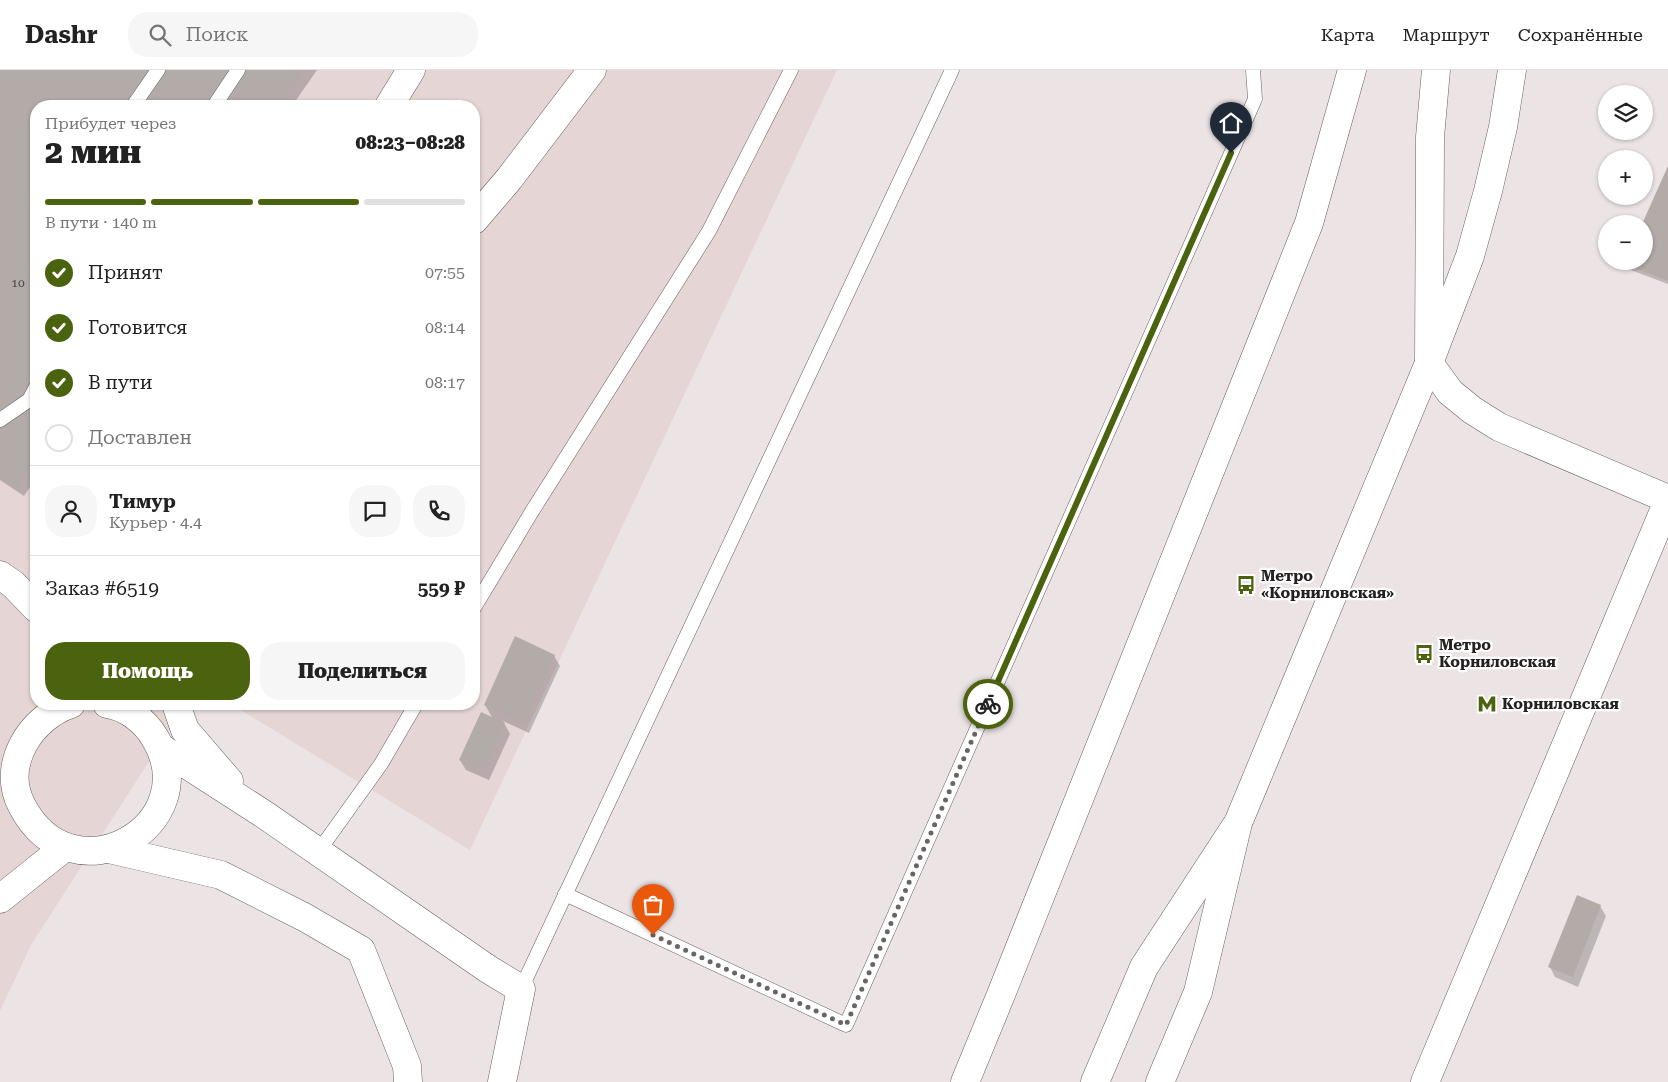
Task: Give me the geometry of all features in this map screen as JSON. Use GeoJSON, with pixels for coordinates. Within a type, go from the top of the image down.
{"type":"FeatureCollection","features":[{"type":"Feature","properties":{"kind":"street"},"geometry":{"type":"LineString","coordinates":[[393,100],[411,70]]}},
{"type":"Feature","properties":{"kind":"street"},"geometry":{"type":"LineString","coordinates":[[480,213],[509,179],[592,70]]}},
{"type":"Feature","properties":{"kind":"street"},"geometry":{"type":"LineString","coordinates":[[965,1082],[1309,223],[1352,70]]}},
{"type":"Feature","properties":{"kind":"street"},"geometry":{"type":"LineString","coordinates":[[1425,1082],[1668,500],[1499,427],[1472,410],[1450,392],[1429,363],[1430,137],[1436,70]]}},
{"type":"Feature","properties":{"kind":"street"},"geometry":{"type":"LineString","coordinates":[[1160,1082],[1198,992],[1238,823],[1429,363],[1470,256],[1503,126],[1512,70]]}},
{"type":"Feature","properties":{"kind":"street"},"geometry":{"type":"LineString","coordinates":[[0,576],[14,585],[30,602]]}},
{"type":"Feature","properties":{"kind":"street"},"geometry":{"type":"LineString","coordinates":[[0,792],[16,763],[23,743],[35,726],[54,710]]}},
{"type":"Feature","properties":{"kind":"street"},"geometry":{"type":"LineString","coordinates":[[124,710],[154,727],[262,813],[488,970],[521,989],[502,1082]]}},
{"type":"Feature","properties":{"kind":"street"},"geometry":{"type":"LineString","coordinates":[[178,710],[185,730],[219,772],[262,813]]}},
{"type":"Feature","properties":{"kind":"street"},"geometry":{"type":"LineString","coordinates":[[16,763],[16,783],[20,803],[30,821],[45,836],[65,847],[86,852],[109,849],[129,841],[146,828],[158,811],[165,790],[166,770],[154,727]]}},
{"type":"Feature","properties":{"kind":"street"},"geometry":{"type":"LineString","coordinates":[[1095,1082],[1144,968],[1238,823]]}},
{"type":"Feature","properties":{"kind":"street"},"geometry":{"type":"LineString","coordinates":[[0,899],[65,847]]}},
{"type":"Feature","properties":{"kind":"street"},"geometry":{"type":"LineString","coordinates":[[109,849],[220,875],[304,917],[361,950],[406,1066],[408,1082]]}},
{"type":"Feature","properties":{"kind":"lane"},"geometry":{"type":"LineString","coordinates":[[138,100],[158,70]]}},
{"type":"Feature","properties":{"kind":"lane"},"geometry":{"type":"LineString","coordinates":[[218,100],[238,70]]}},
{"type":"Feature","properties":{"kind":"lane"},"geometry":{"type":"LineString","coordinates":[[480,598],[531,513],[709,231],[790,70]]}},
{"type":"Feature","properties":{"kind":"lane"},"geometry":{"type":"LineString","coordinates":[[521,989],[952,70]]}},
{"type":"Feature","properties":{"kind":"lane"},"geometry":{"type":"LineString","coordinates":[[565,894],[846,1025],[1255,99],[1252,70]]}},
{"type":"Feature","properties":{"kind":"lane"},"geometry":{"type":"LineString","coordinates":[[0,420],[30,398]]}},
{"type":"Feature","properties":{"kind":"lane"},"geometry":{"type":"LineString","coordinates":[[318,852],[380,764],[412,710]]}},
{"type":"Feature","properties":{"kind":"shaded area"},"geometry":{"type":"Polygon","coordinates":[[[0,70],[837,70],[470,850],[241,710],[480,710],[480,100],[30,100],[30,710],[182,710],[31,945],[0,1011],[0,70]]]}},
{"type":"Feature","properties":{"kind":"building"},"geometry":{"type":"Polygon","coordinates":[[[0,70],[305,70],[284,100],[30,100],[30,469],[18,487],[0,475],[0,70]]]}},
{"type":"Feature","properties":{"kind":"building"},"geometry":{"type":"Polygon","coordinates":[[[1668,166],[1668,281],[1640,270],[1653,270],[1653,215],[1646,215],[1651,205],[1653,205],[1653,199],[1668,166]]]}},
{"type":"Feature","properties":{"kind":"building"},"geometry":{"type":"Polygon","coordinates":[[[515,636],[555,655],[524,724],[484,705],[515,636]]]}},
{"type":"Feature","properties":{"kind":"building"},"geometry":{"type":"Polygon","coordinates":[[[481,712],[505,723],[483,771],[459,760],[481,712]]]}},
{"type":"Feature","properties":{"kind":"building"},"geometry":{"type":"Polygon","coordinates":[[[1577,895],[1601,905],[1573,977],[1548,967],[1577,895]]]}},
{"type":"Feature","properties":{"kind":"way so far"},"geometry":{"type":"LineString","coordinates":[[653,935],[846,1025],[988,704]]}},
{"type":"Feature","properties":{"kind":"place","name":"Метро «Корниловская»"},"geometry":{"type":"Point","coordinates":[1246,585]}},
{"type":"Feature","properties":{"kind":"place","name":"Метро Корниловская"},"geometry":{"type":"Point","coordinates":[1424,654]}},
{"type":"Feature","properties":{"kind":"place","name":"Корниловская"},"geometry":{"type":"Point","coordinates":[1487,704]}},
{"type":"Feature","properties":{"kind":"route"},"geometry":{"type":"LineString","coordinates":[[988,704],[1231,153]]}}]}
